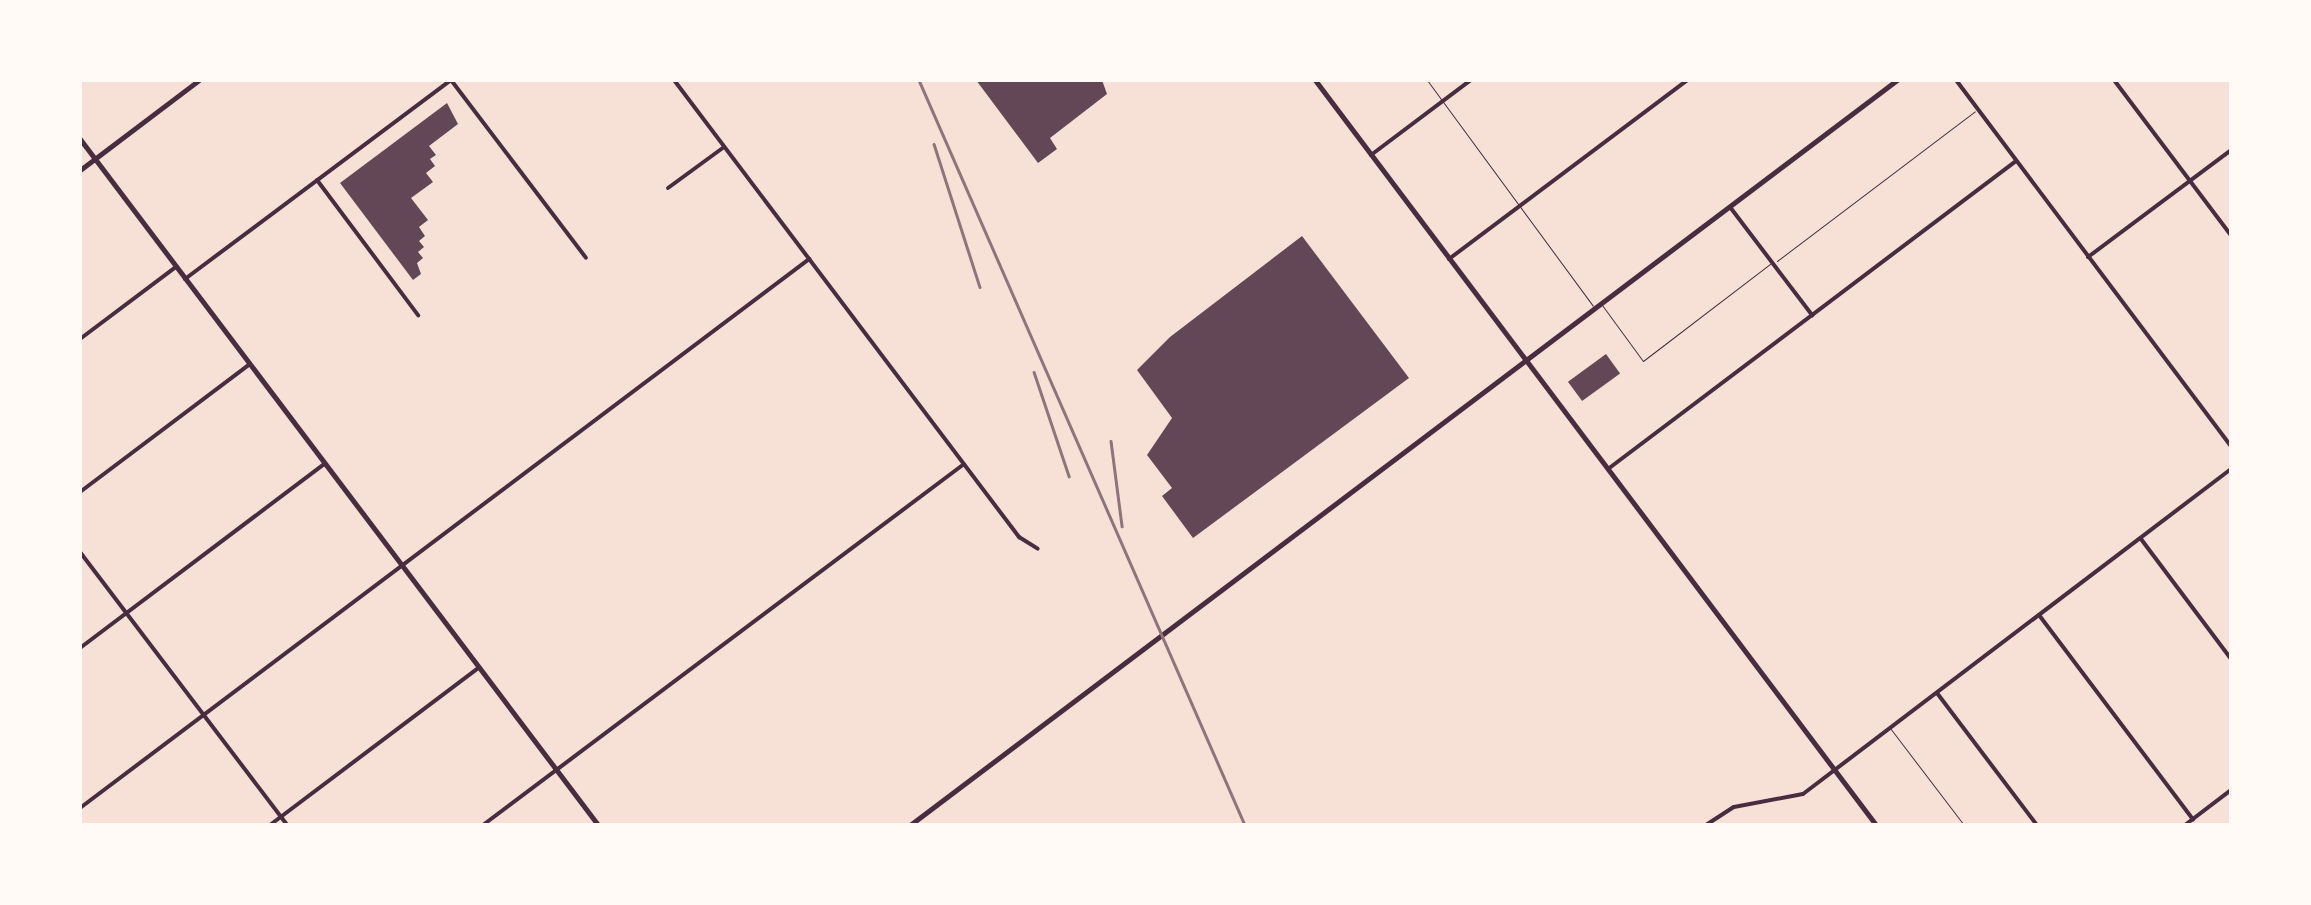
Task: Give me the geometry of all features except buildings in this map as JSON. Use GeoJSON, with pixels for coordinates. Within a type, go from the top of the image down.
{"type":"FeatureCollection","features":[{"type":"Feature","properties":{"kind":"main road"},"geometry":{"type":"LineString","coordinates":[[80,170],[200,80]]}},
{"type":"Feature","properties":{"kind":"main road"},"geometry":{"type":"LineString","coordinates":[[1314,80],[1876,825]]}},
{"type":"Feature","properties":{"kind":"main road"},"geometry":{"type":"LineString","coordinates":[[910,825],[1897,80]]}},
{"type":"Feature","properties":{"kind":"main road"},"geometry":{"type":"LineString","coordinates":[[80,139],[598,825]]}},
{"type":"Feature","properties":{"kind":"street"},"geometry":{"type":"LineString","coordinates":[[186,279],[451,80],[586,258]]}},
{"type":"Feature","properties":{"kind":"street"},"geometry":{"type":"LineString","coordinates":[[674,80],[1020,537],[1038,549]]}},
{"type":"Feature","properties":{"kind":"street"},"geometry":{"type":"LineString","coordinates":[[1371,156],[1471,80]]}},
{"type":"Feature","properties":{"kind":"street"},"geometry":{"type":"LineString","coordinates":[[1449,259],[1687,80]]}},
{"type":"Feature","properties":{"kind":"street"},"geometry":{"type":"LineString","coordinates":[[1956,80],[2231,446]]}},
{"type":"Feature","properties":{"kind":"street"},"geometry":{"type":"LineString","coordinates":[[2114,80],[2231,235]]}},
{"type":"Feature","properties":{"kind":"street"},"geometry":{"type":"LineString","coordinates":[[668,188],[724,146]]}},
{"type":"Feature","properties":{"kind":"street"},"geometry":{"type":"LineString","coordinates":[[2088,256],[2231,150]]}},
{"type":"Feature","properties":{"kind":"street"},"geometry":{"type":"LineString","coordinates":[[1608,469],[2016,161]]}},
{"type":"Feature","properties":{"kind":"street"},"geometry":{"type":"LineString","coordinates":[[317,180],[418,315]]}},
{"type":"Feature","properties":{"kind":"street"},"geometry":{"type":"LineString","coordinates":[[1730,206],[1812,315]]}},
{"type":"Feature","properties":{"kind":"street"},"geometry":{"type":"LineString","coordinates":[[80,808],[809,260]]}},
{"type":"Feature","properties":{"kind":"street"},"geometry":{"type":"LineString","coordinates":[[80,338],[176,267]]}},
{"type":"Feature","properties":{"kind":"street"},"geometry":{"type":"LineString","coordinates":[[80,492],[250,364]]}},
{"type":"Feature","properties":{"kind":"street"},"geometry":{"type":"LineString","coordinates":[[80,648],[324,463]]}},
{"type":"Feature","properties":{"kind":"street"},"geometry":{"type":"LineString","coordinates":[[483,825],[964,464]]}},
{"type":"Feature","properties":{"kind":"street"},"geometry":{"type":"LineString","coordinates":[[1706,825],[1734,806],[1803,794],[2231,469]]}},
{"type":"Feature","properties":{"kind":"street"},"geometry":{"type":"LineString","coordinates":[[2140,538],[2231,659]]}},
{"type":"Feature","properties":{"kind":"street"},"geometry":{"type":"LineString","coordinates":[[80,552],[287,825]]}},
{"type":"Feature","properties":{"kind":"street"},"geometry":{"type":"LineString","coordinates":[[2038,614],[2193,819]]}},
{"type":"Feature","properties":{"kind":"street"},"geometry":{"type":"LineString","coordinates":[[270,825],[479,668]]}},
{"type":"Feature","properties":{"kind":"street"},"geometry":{"type":"LineString","coordinates":[[1936,692],[2036,825]]}},
{"type":"Feature","properties":{"kind":"street"},"geometry":{"type":"LineString","coordinates":[[2184,825],[2231,790]]}},
{"type":"Feature","properties":{"kind":"lane"},"geometry":{"type":"LineString","coordinates":[[1427,80],[1595,309]]}},
{"type":"Feature","properties":{"kind":"lane"},"geometry":{"type":"LineString","coordinates":[[1602,304],[1644,361],[1978,109]]}},
{"type":"Feature","properties":{"kind":"lane"},"geometry":{"type":"LineString","coordinates":[[1889,726],[1964,825]]}},
{"type":"Feature","properties":{"kind":"railway"},"geometry":{"type":"LineString","coordinates":[[919,80],[1245,825]]}},
{"type":"Feature","properties":{"kind":"railway"},"geometry":{"type":"LineString","coordinates":[[934,144],[980,287]]}},
{"type":"Feature","properties":{"kind":"railway"},"geometry":{"type":"LineString","coordinates":[[1034,372],[1069,476]]}},
{"type":"Feature","properties":{"kind":"railway"},"geometry":{"type":"LineString","coordinates":[[1111,441],[1122,526]]}}]}
